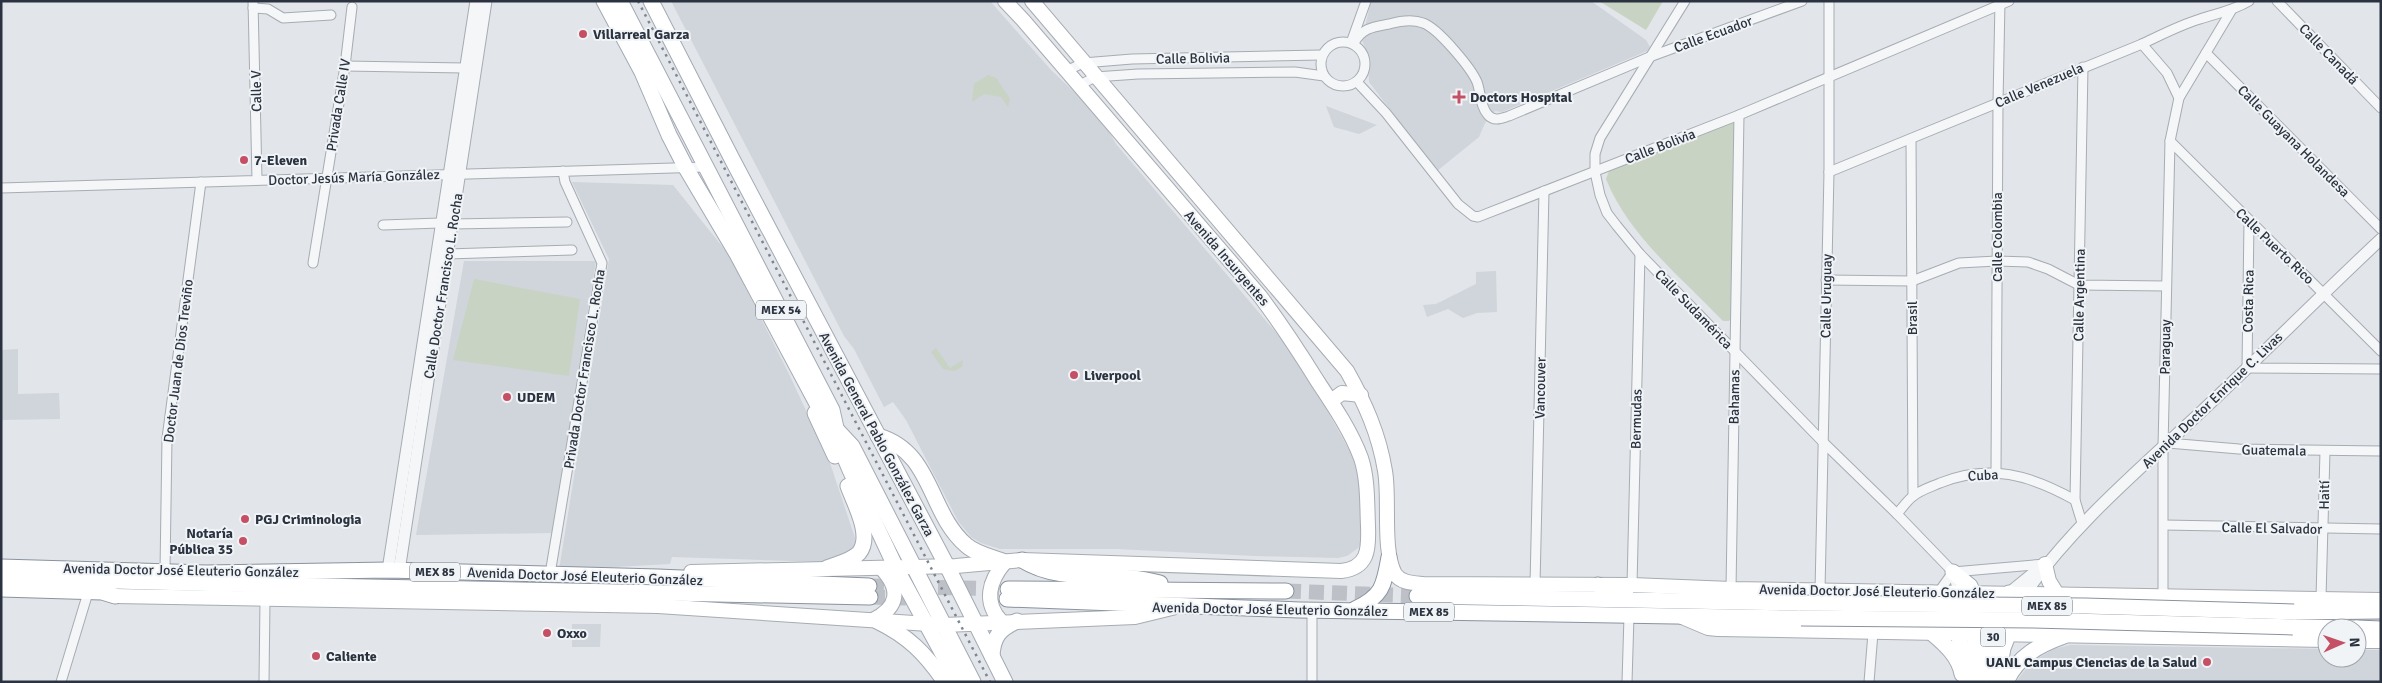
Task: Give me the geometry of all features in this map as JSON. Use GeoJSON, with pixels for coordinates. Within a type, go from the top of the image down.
{"type":"FeatureCollection","features":[{"type":"Feature","properties":{"kind":"main road","name":"Avenida General Pablo González Garza"},"geometry":{"type":"LineString","coordinates":[[604,1],[642,72],[669,135],[686,168],[738,254],[823,415],[852,446],[973,682]]}},
{"type":"Feature","properties":{"kind":"main road","name":"Avenida General Pablo González Garza"},"geometry":{"type":"LineString","coordinates":[[620,1],[832,410],[840,446],[888,567],[958,682]]}},
{"type":"Feature","properties":{"kind":"main road","name":"Avenida General Pablo González Garza"},"geometry":{"type":"LineString","coordinates":[[651,1],[727,151],[947,566],[1005,682]]}},
{"type":"Feature","properties":{"kind":"main road","name":"Avenida Insurgentes"},"geometry":{"type":"LineString","coordinates":[[1005,1],[1260,296],[1284,328],[1331,401],[1361,458],[1365,476],[1368,541],[1366,556],[1358,566],[1341,571],[1022,560]]}},
{"type":"Feature","properties":{"kind":"main road","name":"Avenida Insurgentes"},"geometry":{"type":"LineString","coordinates":[[1032,1],[1347,371],[1361,396],[1378,439],[1385,472],[1390,556]]}},
{"type":"Feature","properties":{"kind":"main road"},"geometry":{"type":"LineString","coordinates":[[1240,245],[1243,263],[1277,301],[1284,328],[1302,332],[1335,366],[1347,371]]}},
{"type":"Feature","properties":{"kind":"main road"},"geometry":{"type":"LineString","coordinates":[[802,374],[808,398],[843,472],[863,528],[863,544],[858,553],[828,568]]}},
{"type":"Feature","properties":{"kind":"main road"},"geometry":{"type":"LineString","coordinates":[[1331,401],[1342,393],[1361,396]]}},
{"type":"Feature","properties":{"kind":"main road"},"geometry":{"type":"LineString","coordinates":[[878,436],[891,440],[905,449],[917,462],[952,529],[965,544],[974,550],[1004,562]]}},
{"type":"Feature","properties":{"kind":"main road"},"geometry":{"type":"LineString","coordinates":[[1365,476],[1377,515],[1387,515]]}},
{"type":"Feature","properties":{"kind":"main road"},"geometry":{"type":"LineString","coordinates":[[1351,611],[1371,602],[1381,591],[1390,556]]}},
{"type":"Feature","properties":{"kind":"main road","name":"Avenida Doctor José Eleuterio González"},"geometry":{"type":"LineString","coordinates":[[1390,556],[1397,576],[1409,582],[1535,585],[1632,584],[1731,589],[1910,593],[2381,600]]}},
{"type":"Feature","properties":{"kind":"main road"},"geometry":{"type":"LineString","coordinates":[[658,577],[673,573],[947,566],[1022,560],[1034,568],[1052,574],[1134,578],[1196,590]]}},
{"type":"Feature","properties":{"kind":"main road"},"geometry":{"type":"LineString","coordinates":[[1001,621],[991,605],[990,595],[995,575],[1004,562]]}},
{"type":"Feature","properties":{"kind":"main road"},"geometry":{"type":"LineString","coordinates":[[2046,564],[2049,581],[2057,594]]}},
{"type":"Feature","properties":{"kind":"main road","name":"Avenida Doctor José Eleuterio González"},"geometry":{"type":"LineString","coordinates":[[1,567],[165,571],[394,571],[658,577],[870,592],[136,582],[1,578]]}},
{"type":"Feature","properties":{"kind":"main road"},"geometry":{"type":"LineString","coordinates":[[888,567],[893,585],[894,599],[888,610],[875,620],[896,630],[912,642],[945,682]]}},
{"type":"Feature","properties":{"kind":"main road"},"geometry":{"type":"LineString","coordinates":[[1953,572],[1970,586],[1966,593],[1955,634],[1946,644],[1960,666],[1963,682]]}},
{"type":"Feature","properties":{"kind":"main road"},"geometry":{"type":"LineString","coordinates":[[1,587],[122,588],[136,582]]}},
{"type":"Feature","properties":{"kind":"main road"},"geometry":{"type":"LineString","coordinates":[[1598,585],[1618,590],[1678,592],[1689,594],[1700,601]]}},
{"type":"Feature","properties":{"kind":"main road"},"geometry":{"type":"LineString","coordinates":[[1,587],[102,592],[115,596]]}},
{"type":"Feature","properties":{"kind":"main road","name":"Avenida Doctor José Eleuterio González"},"geometry":{"type":"LineString","coordinates":[[1286,591],[1196,590],[1008,594],[1176,607],[1351,611],[1682,617],[1801,610]]}},
{"type":"Feature","properties":{"kind":"main road"},"geometry":{"type":"LineString","coordinates":[[1910,593],[1921,602],[1924,616],[1918,629],[1912,633]]}},
{"type":"Feature","properties":{"kind":"main road"},"geometry":{"type":"LineString","coordinates":[[1935,593],[1979,682]]}},
{"type":"Feature","properties":{"kind":"main road","name":"30"},"geometry":{"type":"LineString","coordinates":[[1983,682],[2016,594]]}},
{"type":"Feature","properties":{"kind":"main road"},"geometry":{"type":"LineString","coordinates":[[1,595],[115,596]]}},
{"type":"Feature","properties":{"kind":"main road"},"geometry":{"type":"LineString","coordinates":[[2006,682],[2013,670],[2030,652],[2040,646],[2067,636],[2056,621],[2056,614],[2058,605],[2076,595]]}},
{"type":"Feature","properties":{"kind":"main road","name":"Avenida Doctor José Eleuterio González"},"geometry":{"type":"LineString","coordinates":[[115,596],[658,606],[925,625],[975,624]]}},
{"type":"Feature","properties":{"kind":"main road","name":"Avenida Doctor José Eleuterio González"},"geometry":{"type":"LineString","coordinates":[[1417,596],[1700,601],[1801,610],[2033,620],[2294,619],[2381,611]]}},
{"type":"Feature","properties":{"kind":"main road"},"geometry":{"type":"LineString","coordinates":[[2176,638],[2168,631],[2163,615],[2166,607],[2179,596]]}},
{"type":"Feature","properties":{"kind":"main road","name":"MEX 85"},"geometry":{"type":"LineString","coordinates":[[975,624],[1017,620],[1135,617],[1176,607]]}},
{"type":"Feature","properties":{"kind":"main road","name":"Avenida Doctor José Eleuterio González"},"geometry":{"type":"LineString","coordinates":[[1682,617],[1708,628],[1718,629],[2317,640]]}},
{"type":"Feature","properties":{"kind":"main road","name":"Avenida Doctor José Eleuterio González"},"geometry":{"type":"LineString","coordinates":[[2294,619],[2317,622]]}},
{"type":"Feature","properties":{"kind":"main road"},"geometry":{"type":"LineString","coordinates":[[992,656],[993,643],[997,633],[1017,620]]}},
{"type":"Feature","properties":{"kind":"main road","name":"Avenida Doctor José Eleuterio González"},"geometry":{"type":"LineString","coordinates":[[2367,628],[2381,629]]}},
{"type":"Feature","properties":{"kind":"main road"},"geometry":{"type":"LineString","coordinates":[[1955,634],[1969,667],[1970,682]]}},
{"type":"Feature","properties":{"kind":"main road","name":"30"},"geometry":{"type":"LineString","coordinates":[[1997,682],[2001,635]]}},
{"type":"Feature","properties":{"kind":"main road"},"geometry":{"type":"LineString","coordinates":[[2367,640],[2381,641]]}},
{"type":"Feature","properties":{"kind":"main road"},"geometry":{"type":"LineString","coordinates":[[958,682],[960,657]]}},
{"type":"Feature","properties":{"kind":"street","name":"Calle Doctor Francisco L. Rocha"},"geometry":{"type":"LineString","coordinates":[[418,412],[448,254],[460,174],[474,40],[476,1]]}},
{"type":"Feature","properties":{"kind":"street","name":"Calle Doctor Francisco L. Rocha"},"geometry":{"type":"LineString","coordinates":[[394,571],[418,412],[440,223],[464,68],[486,1]]}},
{"type":"Feature","properties":{"kind":"street"},"geometry":{"type":"LineString","coordinates":[[1353,43],[1366,1]]}},
{"type":"Feature","properties":{"kind":"street","name":"Calle Sudamérica"},"geometry":{"type":"LineString","coordinates":[[1685,1],[1600,138],[1595,154],[1595,172],[1600,195],[1607,213],[1640,254],[1822,442],[1897,514],[1953,572]]}},
{"type":"Feature","properties":{"kind":"street","name":"Calle Ecuador"},"geometry":{"type":"LineString","coordinates":[[1353,43],[1367,29],[1414,20],[1431,26],[1471,72],[1477,82],[1484,110],[1489,117],[1495,119],[1509,116],[1652,56],[1802,1]]}},
{"type":"Feature","properties":{"kind":"street","name":"Calle Uruguay"},"geometry":{"type":"LineString","coordinates":[[1820,591],[1829,172],[1829,1]]}},
{"type":"Feature","properties":{"kind":"street","name":"Calle Venezuela"},"geometry":{"type":"LineString","coordinates":[[1829,172],[2201,18],[2231,11],[2248,1]]}},
{"type":"Feature","properties":{"kind":"street","name":"Calle Canadá"},"geometry":{"type":"LineString","coordinates":[[2276,1],[2381,108]]}},
{"type":"Feature","properties":{"kind":"street","name":"Calle Bolivia"},"geometry":{"type":"LineString","coordinates":[[1357,82],[1386,113],[1452,198],[1473,216],[1484,216],[1739,115],[2003,2]]}},
{"type":"Feature","properties":{"kind":"street","name":"Calle Colombia"},"geometry":{"type":"LineString","coordinates":[[1996,472],[1998,103],[2003,2]]}},
{"type":"Feature","properties":{"kind":"street"},"geometry":{"type":"LineString","coordinates":[[253,4],[268,8],[283,18],[331,15]]}},
{"type":"Feature","properties":{"kind":"street","name":"Calle V"},"geometry":{"type":"LineString","coordinates":[[253,4],[257,180]]}},
{"type":"Feature","properties":{"kind":"street","name":"Privada Calle IV"},"geometry":{"type":"LineString","coordinates":[[313,262],[345,66],[352,8]]}},
{"type":"Feature","properties":{"kind":"street","name":"Paraguay"},"geometry":{"type":"LineString","coordinates":[[2163,596],[2166,286],[2170,140],[2179,98],[2231,11]]}},
{"type":"Feature","properties":{"kind":"street"},"geometry":{"type":"LineString","coordinates":[[1337,42],[1353,43],[1360,49],[1365,63],[1363,74],[1357,82],[1341,86],[1334,84],[1324,76],[1321,69],[1321,55],[1337,42]]}},
{"type":"Feature","properties":{"kind":"street"},"geometry":{"type":"LineString","coordinates":[[2142,44],[2166,73],[2179,98]]}},
{"type":"Feature","properties":{"kind":"street","name":"Calle Guayana Holandesa"},"geometry":{"type":"LineString","coordinates":[[2206,53],[2381,229]]}},
{"type":"Feature","properties":{"kind":"street","name":"Calle Bolivia"},"geometry":{"type":"LineString","coordinates":[[1066,71],[1083,63],[1132,58],[1321,55]]}},
{"type":"Feature","properties":{"kind":"street"},"geometry":{"type":"LineString","coordinates":[[345,66],[464,68]]}},
{"type":"Feature","properties":{"kind":"street","name":"Calle Argentina"},"geometry":{"type":"LineString","coordinates":[[2082,523],[2075,500],[2083,66]]}},
{"type":"Feature","properties":{"kind":"street","name":"Calle Bolivia"},"geometry":{"type":"LineString","coordinates":[[1078,86],[1095,77],[1138,74],[1295,72],[1324,76]]}},
{"type":"Feature","properties":{"kind":"street","name":"Bahamas"},"geometry":{"type":"LineString","coordinates":[[1731,589],[1739,115]]}},
{"type":"Feature","properties":{"kind":"street","name":"Brasil"},"geometry":{"type":"LineString","coordinates":[[1911,139],[1913,496]]}},
{"type":"Feature","properties":{"kind":"street","name":"Calle Puerto Rico"},"geometry":{"type":"LineString","coordinates":[[2170,140],[2381,351]]}},
{"type":"Feature","properties":{"kind":"street","name":"Doctor Jesús María González"},"geometry":{"type":"LineString","coordinates":[[1,188],[706,167]]}},
{"type":"Feature","properties":{"kind":"street","name":"Privada Doctor Francisco L. Rocha"},"geometry":{"type":"LineString","coordinates":[[550,574],[602,263],[565,182],[562,171]]}},
{"type":"Feature","properties":{"kind":"street","name":"Doctor Juan de Dios Treviño"},"geometry":{"type":"LineString","coordinates":[[165,571],[167,438],[201,182]]}},
{"type":"Feature","properties":{"kind":"street","name":"Vancouver"},"geometry":{"type":"LineString","coordinates":[[1535,585],[1544,191]]}},
{"type":"Feature","properties":{"kind":"street","name":"Costa Rica"},"geometry":{"type":"LineString","coordinates":[[2247,368],[2249,221]]}},
{"type":"Feature","properties":{"kind":"street"},"geometry":{"type":"LineString","coordinates":[[452,224],[567,222]]}},
{"type":"Feature","properties":{"kind":"street"},"geometry":{"type":"LineString","coordinates":[[383,225],[440,223]]}},
{"type":"Feature","properties":{"kind":"street","name":"Avenida Doctor Enrique C. Livas"},"geometry":{"type":"LineString","coordinates":[[2016,594],[2046,564],[2082,523],[2247,368],[2323,292],[2381,238]]}},
{"type":"Feature","properties":{"kind":"street"},"geometry":{"type":"LineString","coordinates":[[448,254],[572,250]]}},
{"type":"Feature","properties":{"kind":"street","name":"Bermudas"},"geometry":{"type":"LineString","coordinates":[[1632,584],[1640,254]]}},
{"type":"Feature","properties":{"kind":"street"},"geometry":{"type":"LineString","coordinates":[[1826,280],[1912,281],[1959,264],[1997,261],[2028,262],[2048,269],[2080,285],[2166,286]]}},
{"type":"Feature","properties":{"kind":"street"},"geometry":{"type":"LineString","coordinates":[[2247,368],[2381,369]]}},
{"type":"Feature","properties":{"kind":"street","name":"Guatemala"},"geometry":{"type":"LineString","coordinates":[[2165,445],[2239,450],[2381,451]]}},
{"type":"Feature","properties":{"kind":"street","name":"Haití"},"geometry":{"type":"LineString","coordinates":[[2321,598],[2325,452]]}},
{"type":"Feature","properties":{"kind":"street","name":"Cuba"},"geometry":{"type":"LineString","coordinates":[[1897,514],[1913,496],[1926,489],[1965,475],[1996,472],[2040,482],[2075,500]]}},
{"type":"Feature","properties":{"kind":"street","name":"Calle El Salvador"},"geometry":{"type":"LineString","coordinates":[[2164,525],[2381,529]]}},
{"type":"Feature","properties":{"kind":"street"},"geometry":{"type":"LineString","coordinates":[[1935,593],[1953,572],[2046,564]]}},
{"type":"Feature","properties":{"kind":"street"},"geometry":{"type":"LineString","coordinates":[[61,682],[87,596]]}},
{"type":"Feature","properties":{"kind":"street"},"geometry":{"type":"LineString","coordinates":[[264,682],[265,599]]}},
{"type":"Feature","properties":{"kind":"street"},"geometry":{"type":"LineString","coordinates":[[1312,610],[1312,682]]}},
{"type":"Feature","properties":{"kind":"street"},"geometry":{"type":"LineString","coordinates":[[1627,682],[1629,616]]}},
{"type":"Feature","properties":{"kind":"street"},"geometry":{"type":"LineString","coordinates":[[1870,682],[1873,632]]}},
{"type":"Feature","properties":{"kind":"shaded area"},"geometry":{"type":"Polygon","coordinates":[[[671,1],[990,1],[1051,70],[1087,104],[1106,127],[1116,144],[1300,361],[1355,461],[1361,492],[1362,541],[1358,548],[1347,556],[1338,558],[1117,549],[1000,549],[981,543],[971,537],[958,521],[906,420],[893,402],[884,407],[854,349],[844,336],[671,1]]]}},
{"type":"Feature","properties":{"kind":"shaded area","name":"Doctors Hospital"},"geometry":{"type":"Polygon","coordinates":[[[1371,1],[1591,1],[1646,40],[1650,47],[1647,51],[1502,112],[1495,111],[1485,123],[1479,137],[1437,171],[1369,82],[1368,56],[1362,40],[1371,1]]]}},
{"type":"Feature","properties":{"kind":"shaded area"},"geometry":{"type":"Polygon","coordinates":[[[1326,106],[1377,125],[1359,134],[1334,127],[1326,106]]]}},
{"type":"Feature","properties":{"kind":"shaded area"},"geometry":{"type":"Polygon","coordinates":[[[572,182],[673,185],[729,255],[789,374],[829,460],[858,547],[846,556],[823,562],[672,557],[670,564],[559,570],[609,259],[572,182]]]}},
{"type":"Feature","properties":{"kind":"shaded area","name":"UDEM"},"geometry":{"type":"Polygon","coordinates":[[[464,261],[596,261],[552,533],[416,535],[464,261]]]}},
{"type":"Feature","properties":{"kind":"shaded area"},"geometry":{"type":"Polygon","coordinates":[[[1496,271],[1497,312],[1477,313],[1463,318],[1448,309],[1427,317],[1423,305],[1436,304],[1476,284],[1476,272],[1496,271]]]}},
{"type":"Feature","properties":{"kind":"shaded area"},"geometry":{"type":"Polygon","coordinates":[[[18,349],[18,394],[59,393],[60,419],[1,420],[1,350],[18,349]]]}},
{"type":"Feature","properties":{"kind":"shaded area"},"geometry":{"type":"Polygon","coordinates":[[[572,624],[601,624],[600,647],[572,647],[572,624]]]}},
{"type":"Feature","properties":{"kind":"shaded area","name":"UANL Campus Ciencias de la Salud"},"geometry":{"type":"Polygon","coordinates":[[[2070,645],[2317,649],[2317,668],[2367,668],[2367,650],[2381,650],[2381,682],[2016,682],[2028,666],[2054,649],[2070,645]]]}},
{"type":"Feature","properties":{"kind":"green space"},"geometry":{"type":"Polygon","coordinates":[[[1599,1],[1663,1],[1646,30],[1599,1]]]}},
{"type":"Feature","properties":{"kind":"green space"},"geometry":{"type":"Polygon","coordinates":[[[988,75],[996,78],[1010,99],[1008,107],[1001,97],[984,94],[972,102],[974,84],[988,75]]]}},
{"type":"Feature","properties":{"kind":"green space"},"geometry":{"type":"Polygon","coordinates":[[[1729,121],[1734,122],[1736,127],[1732,317],[1729,321],[1723,321],[1657,255],[1642,237],[1616,200],[1606,179],[1609,171],[1729,121]]]}},
{"type":"Feature","properties":{"kind":"green space"},"geometry":{"type":"Polygon","coordinates":[[[474,279],[580,299],[569,376],[453,360],[474,279]]]}},
{"type":"Feature","properties":{"kind":"green space"},"geometry":{"type":"Polygon","coordinates":[[[936,348],[950,368],[963,360],[962,367],[954,371],[943,369],[931,352],[936,348]]]}},
{"type":"Feature","properties":{"kind":"tunnel"},"geometry":{"type":"LineString","coordinates":[[869,586],[1008,589]]}},
{"type":"Feature","properties":{"kind":"tunnel"},"geometry":{"type":"LineString","coordinates":[[1286,591],[1417,596]]}},
{"type":"Feature","properties":{"kind":"tunnel"},"geometry":{"type":"LineString","coordinates":[[870,597],[906,598]]}},
{"type":"Feature","properties":{"kind":"railway"},"geometry":{"type":"LineString","coordinates":[[638,1],[990,682]]}},
{"type":"Feature","properties":{"kind":"place","name":"Villarreal Garza"},"geometry":{"type":"Point","coordinates":[583,34]}},
{"type":"Feature","properties":{"kind":"place","name":"Doctors Hospital"},"geometry":{"type":"Point","coordinates":[1459,97]}},
{"type":"Feature","properties":{"kind":"place","name":"7-Eleven"},"geometry":{"type":"Point","coordinates":[244,160]}},
{"type":"Feature","properties":{"kind":"place","name":"Liverpool"},"geometry":{"type":"Point","coordinates":[1074,375]}},
{"type":"Feature","properties":{"kind":"place","name":"UDEM"},"geometry":{"type":"Point","coordinates":[507,397]}},
{"type":"Feature","properties":{"kind":"place","name":"PGJ Criminologia"},"geometry":{"type":"Point","coordinates":[245,519]}},
{"type":"Feature","properties":{"kind":"place","name":"Notaría Pública 35"},"geometry":{"type":"Point","coordinates":[243,541]}},
{"type":"Feature","properties":{"kind":"place","name":"Oxxo"},"geometry":{"type":"Point","coordinates":[547,633]}},
{"type":"Feature","properties":{"kind":"place","name":"Caliente"},"geometry":{"type":"Point","coordinates":[316,656]}},
{"type":"Feature","properties":{"kind":"place","name":"UANL Campus Ciencias de la Salud"},"geometry":{"type":"Point","coordinates":[2207,662]}}]}
